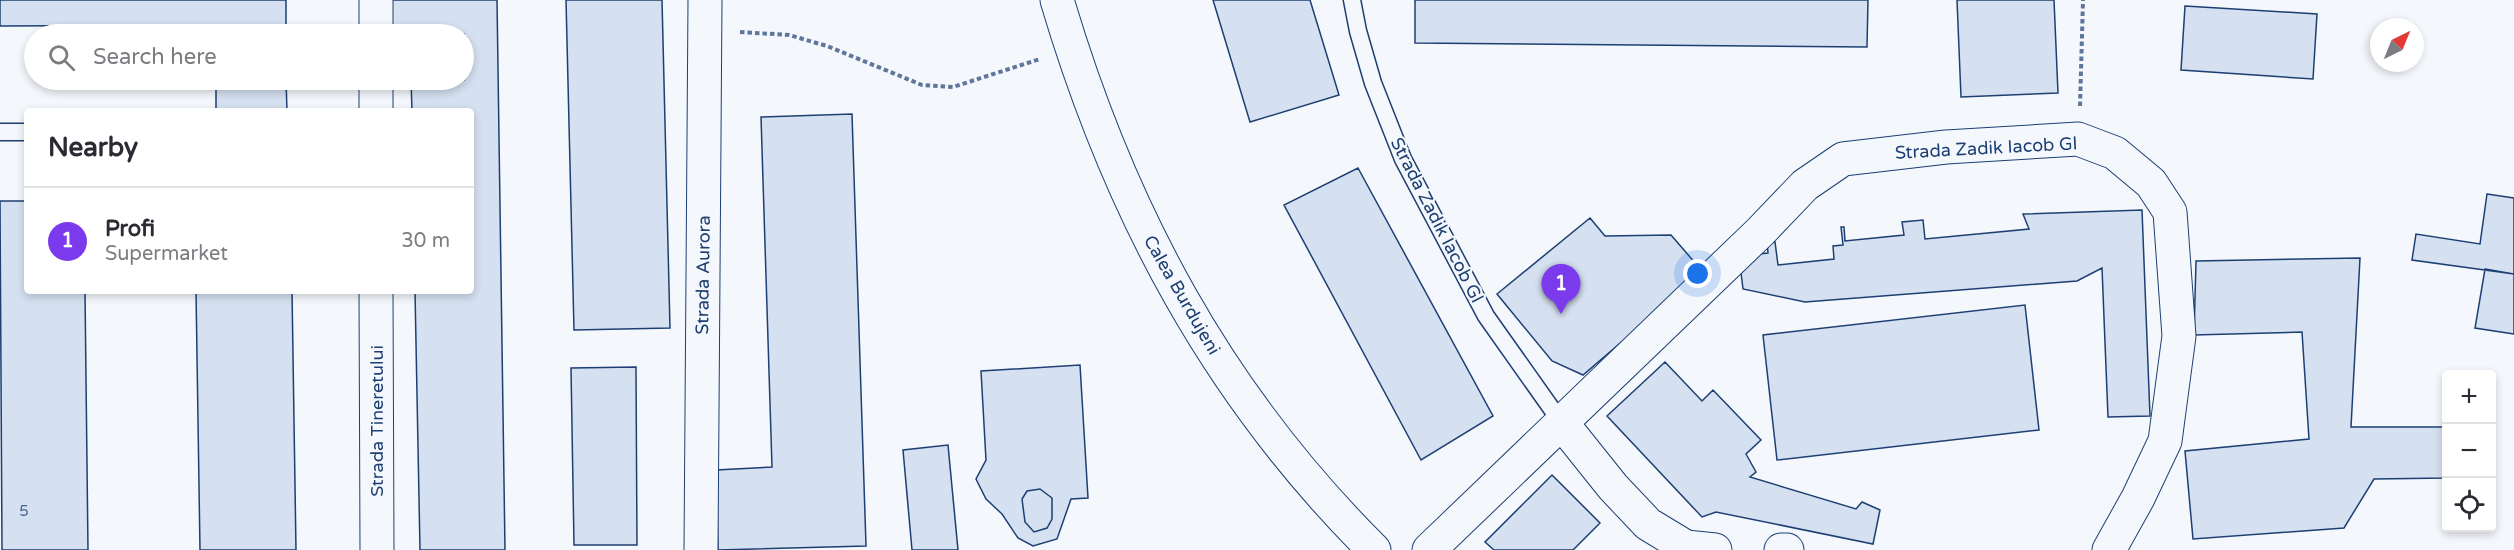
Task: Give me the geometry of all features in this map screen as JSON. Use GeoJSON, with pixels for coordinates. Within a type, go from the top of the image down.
{"type":"FeatureCollection","features":[{"type":"Feature","properties":{"kind":"street"},"geometry":{"type":"LineString","coordinates":[[376,0],[376,24]]}},
{"type":"Feature","properties":{"kind":"street","name":"Calea Burdujeni"},"geometry":{"type":"LineString","coordinates":[[1057,0],[1071,48],[1103,136],[1138,219],[1192,318],[1273,437],[1303,474],[1374,550]]}},
{"type":"Feature","properties":{"kind":"street","name":"Strada Aurora"},"geometry":{"type":"LineString","coordinates":[[701,550],[705,15]]}},
{"type":"Feature","properties":{"kind":"street"},"geometry":{"type":"LineString","coordinates":[[376,90],[376,108]]}},
{"type":"Feature","properties":{"kind":"street","name":"Strada Zadik Iacob Gl"},"geometry":{"type":"LineString","coordinates":[[1429,550],[1760,232],[1805,185],[1843,159],[1946,147],[2078,139],[2115,153],[2151,183],[2170,212],[2178,300],[2179,336],[2164,441],[2138,498],[2109,550]]}},
{"type":"Feature","properties":{"kind":"street","name":"Strada Tineretului"},"geometry":{"type":"LineString","coordinates":[[376,294],[377,550]]}},
{"type":"Feature","properties":{"kind":"street","name":"Strada Zadik Iacob Gl"},"geometry":{"type":"LineString","coordinates":[[1561,422],[1613,487],[1648,524],[1686,547],[1715,550]]}},
{"type":"Feature","properties":{"kind":"street"},"geometry":{"type":"LineString","coordinates":[[1781,550],[1787,550]]}},
{"type":"Feature","properties":{"kind":"lane","name":"Strada Zadik Iacob Gl"},"geometry":{"type":"LineString","coordinates":[[1352,0],[1372,83],[1402,159],[1486,316],[1561,422]]}},
{"type":"Feature","properties":{"kind":"lane"},"geometry":{"type":"LineString","coordinates":[[0,132],[24,132]]}},
{"type":"Feature","properties":{"kind":"path"},"geometry":{"type":"LineString","coordinates":[[2078,139],[2083,0]]}},
{"type":"Feature","properties":{"kind":"path"},"geometry":{"type":"LineString","coordinates":[[705,15],[827,46],[922,85],[953,87],[1071,48]]}},
{"type":"Feature","properties":{"kind":"building"},"geometry":{"type":"Polygon","coordinates":[[[0,0],[286,0],[286,24],[24,24],[24,26],[0,26],[0,0]]]}},
{"type":"Feature","properties":{"kind":"building"},"geometry":{"type":"Polygon","coordinates":[[[387,0],[497,0],[505,550],[420,550],[415,294],[474,294],[474,108],[412,108],[411,90],[474,90],[474,24],[390,24],[387,0]]]}},
{"type":"Feature","properties":{"kind":"building"},"geometry":{"type":"Polygon","coordinates":[[[566,0],[662,0],[670,328],[574,330],[566,0]]]}},
{"type":"Feature","properties":{"kind":"building"},"geometry":{"type":"Polygon","coordinates":[[[1213,0],[1310,0],[1339,95],[1250,122],[1213,0]]]}},
{"type":"Feature","properties":{"kind":"building"},"geometry":{"type":"Polygon","coordinates":[[[1415,0],[1868,0],[1867,47],[1415,43],[1415,0]]]}},
{"type":"Feature","properties":{"kind":"building"},"geometry":{"type":"Polygon","coordinates":[[[1957,0],[2054,0],[2058,93],[1961,97],[1957,0]]]}},
{"type":"Feature","properties":{"kind":"building"},"geometry":{"type":"Polygon","coordinates":[[[2185,6],[2317,14],[2313,79],[2181,70],[2185,6]]]}},
{"type":"Feature","properties":{"kind":"building"},"geometry":{"type":"Polygon","coordinates":[[[216,90],[286,90],[287,108],[216,108],[216,90]]]}},
{"type":"Feature","properties":{"kind":"building"},"geometry":{"type":"Polygon","coordinates":[[[852,114],[866,546],[718,550],[716,470],[772,467],[761,117],[852,114]]]}},
{"type":"Feature","properties":{"kind":"building"},"geometry":{"type":"Polygon","coordinates":[[[1358,168],[1493,416],[1421,460],[1284,205],[1358,168]]]}},
{"type":"Feature","properties":{"kind":"building"},"geometry":{"type":"Polygon","coordinates":[[[2487,194],[2514,198],[2514,274],[2412,260],[2416,234],[2480,244],[2487,194]]]}},
{"type":"Feature","properties":{"kind":"building"},"geometry":{"type":"Polygon","coordinates":[[[0,201],[24,201],[24,294],[85,294],[88,550],[2,550],[0,201]]]}},
{"type":"Feature","properties":{"kind":"building"},"geometry":{"type":"Polygon","coordinates":[[[2142,210],[2150,416],[2108,417],[2102,268],[2077,281],[1805,302],[1743,289],[1739,256],[1768,253],[1767,242],[1775,242],[1778,265],[1834,259],[1833,246],[1843,245],[1841,227],[1844,227],[1845,241],[1904,235],[1902,222],[1923,220],[1925,239],[2029,229],[2023,214],[2142,210]]]}},
{"type":"Feature","properties":{"kind":"building"},"geometry":{"type":"Polygon","coordinates":[[[1590,218],[1605,236],[1671,235],[1703,272],[1583,375],[1552,361],[1497,294],[1590,218]]]}},
{"type":"Feature","properties":{"kind":"building"},"geometry":{"type":"Polygon","coordinates":[[[2360,258],[2351,427],[2442,427],[2442,478],[2374,479],[2344,528],[2193,539],[2185,451],[2309,439],[2302,332],[2194,335],[2196,261],[2360,258]]]}},
{"type":"Feature","properties":{"kind":"building"},"geometry":{"type":"Polygon","coordinates":[[[2485,269],[2514,274],[2514,334],[2475,328],[2485,269]]]}},
{"type":"Feature","properties":{"kind":"building"},"geometry":{"type":"Polygon","coordinates":[[[196,294],[292,294],[296,550],[200,550],[196,294]]]}},
{"type":"Feature","properties":{"kind":"building"},"geometry":{"type":"Polygon","coordinates":[[[2025,305],[2039,430],[1777,460],[1763,335],[2025,305]]]}},
{"type":"Feature","properties":{"kind":"building"},"geometry":{"type":"Polygon","coordinates":[[[1665,362],[1702,401],[1713,390],[1761,440],[1746,454],[1756,472],[1750,477],[1856,509],[1862,502],[1880,510],[1873,544],[1716,512],[1702,517],[1607,416],[1665,362]]]}},
{"type":"Feature","properties":{"kind":"building"},"geometry":{"type":"Polygon","coordinates":[[[1080,365],[1088,498],[1071,499],[1057,539],[1033,546],[1018,538],[1002,514],[986,499],[976,479],[986,460],[981,371],[1080,365]]]}},
{"type":"Feature","properties":{"kind":"building"},"geometry":{"type":"Polygon","coordinates":[[[636,367],[637,545],[574,545],[571,368],[636,367]]]}},
{"type":"Feature","properties":{"kind":"building"},"geometry":{"type":"Polygon","coordinates":[[[948,445],[958,550],[912,550],[903,450],[948,445]]]}},
{"type":"Feature","properties":{"kind":"building"},"geometry":{"type":"Polygon","coordinates":[[[1552,475],[1600,523],[1573,550],[1494,550],[1485,542],[1552,475]]]}},
{"type":"Feature","properties":{"kind":"building"},"geometry":{"type":"Polygon","coordinates":[[[1040,489],[1052,498],[1052,519],[1047,528],[1034,532],[1025,522],[1022,499],[1027,491],[1040,489]]]}},
{"type":"Feature","properties":{"kind":"place","name":"Profi"},"geometry":{"type":"Point","coordinates":[1561,314]}}]}
